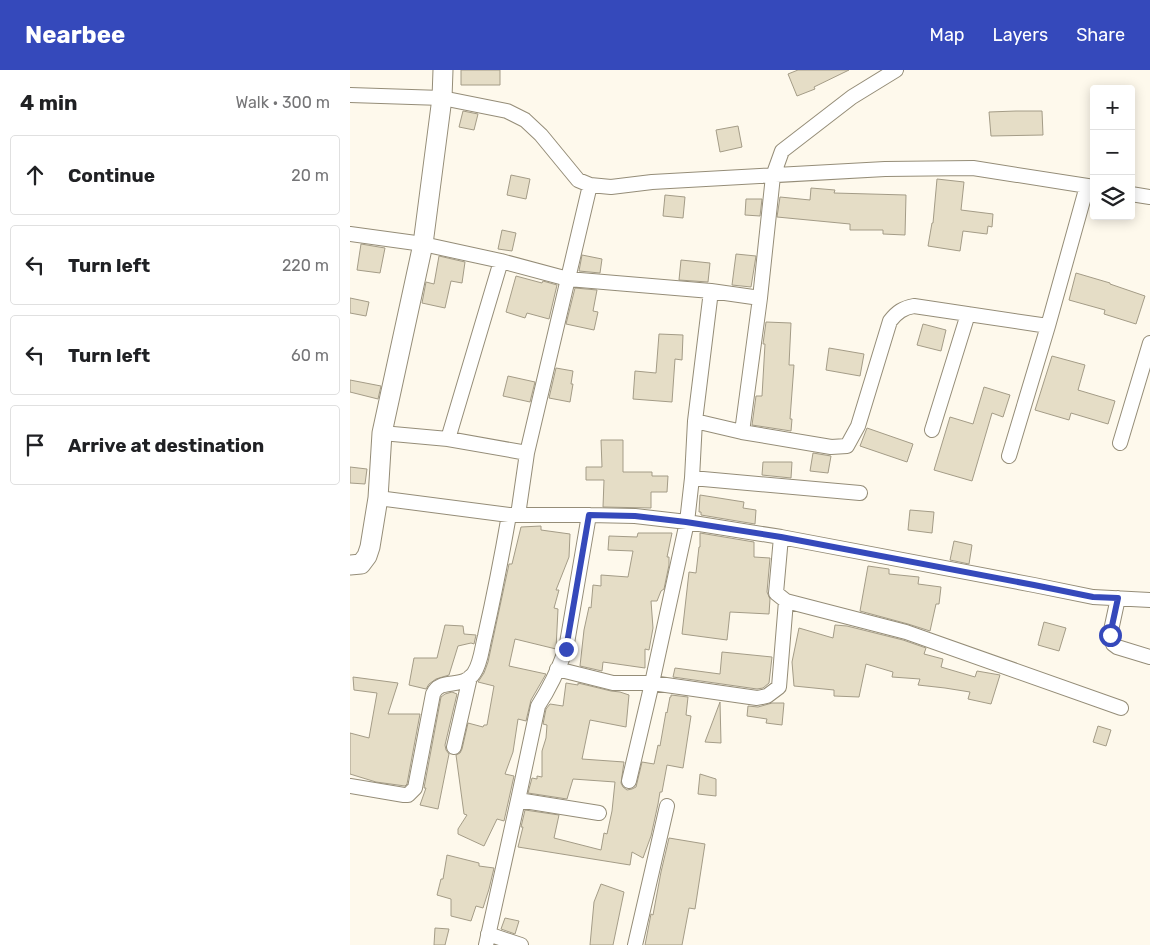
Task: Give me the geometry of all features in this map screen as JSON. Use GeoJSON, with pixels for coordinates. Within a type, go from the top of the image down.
{"type":"FeatureCollection","features":[{"type":"Feature","properties":{"kind":"main road"},"geometry":{"type":"LineString","coordinates":[[350,565],[361,564],[367,556],[370,547],[378,498],[382,433],[423,244],[442,98],[443,70]]}},
{"type":"Feature","properties":{"kind":"street"},"geometry":{"type":"LineString","coordinates":[[742,432],[760,298],[773,176],[782,151],[852,97],[896,70]]}},
{"type":"Feature","properties":{"kind":"street"},"geometry":{"type":"LineString","coordinates":[[350,95],[442,98],[507,111],[525,120],[541,135],[578,180],[590,185],[611,187],[652,182],[885,169],[973,168],[1090,187],[1009,456]]}},
{"type":"Feature","properties":{"kind":"street"},"geometry":{"type":"LineString","coordinates":[[454,747],[470,678],[477,666],[484,640],[590,185]]}},
{"type":"Feature","properties":{"kind":"street"},"geometry":{"type":"LineString","coordinates":[[1135,195],[1150,197]]}},
{"type":"Feature","properties":{"kind":"street"},"geometry":{"type":"LineString","coordinates":[[350,234],[423,244],[501,261],[568,279],[711,291],[760,298]]}},
{"type":"Feature","properties":{"kind":"street"},"geometry":{"type":"LineString","coordinates":[[448,439],[501,261]]}},
{"type":"Feature","properties":{"kind":"street"},"geometry":{"type":"LineString","coordinates":[[629,781],[686,522],[692,478],[695,421],[711,291]]}},
{"type":"Feature","properties":{"kind":"street"},"geometry":{"type":"LineString","coordinates":[[695,421],[742,432],[831,447],[847,446],[858,426],[890,321],[897,312],[914,306],[1048,326]]}},
{"type":"Feature","properties":{"kind":"street"},"geometry":{"type":"LineString","coordinates":[[932,430],[968,314]]}},
{"type":"Feature","properties":{"kind":"street"},"geometry":{"type":"LineString","coordinates":[[1120,443],[1150,344]]}},
{"type":"Feature","properties":{"kind":"street"},"geometry":{"type":"LineString","coordinates":[[382,433],[448,439],[527,453]]}},
{"type":"Feature","properties":{"kind":"street"},"geometry":{"type":"LineString","coordinates":[[692,478],[860,493]]}},
{"type":"Feature","properties":{"kind":"street"},"geometry":{"type":"LineString","coordinates":[[378,498],[514,515],[635,516],[686,522],[781,537],[1093,597],[1150,600]]}},
{"type":"Feature","properties":{"kind":"street"},"geometry":{"type":"LineString","coordinates":[[521,945],[487,940],[538,706],[561,663],[566,649],[589,515]]}},
{"type":"Feature","properties":{"kind":"street"},"geometry":{"type":"LineString","coordinates":[[781,537],[776,593],[786,601],[906,632],[1121,708]]}},
{"type":"Feature","properties":{"kind":"street"},"geometry":{"type":"LineString","coordinates":[[1118,598],[1110,635],[1113,644],[1117,647],[1150,657]]}},
{"type":"Feature","properties":{"kind":"street"},"geometry":{"type":"LineString","coordinates":[[557,669],[613,683],[652,683],[757,698],[767,696],[779,687],[786,601]]}},
{"type":"Feature","properties":{"kind":"street"},"geometry":{"type":"LineString","coordinates":[[350,786],[404,795],[412,792],[415,788],[434,690],[444,684],[457,683],[470,678]]}},
{"type":"Feature","properties":{"kind":"street"},"geometry":{"type":"LineString","coordinates":[[518,800],[599,813]]}},
{"type":"Feature","properties":{"kind":"street"},"geometry":{"type":"LineString","coordinates":[[635,945],[667,806]]}},
{"type":"Feature","properties":{"kind":"building"},"geometry":{"type":"Polygon","coordinates":[[[461,70],[500,70],[500,85],[461,85],[461,70]]]}},
{"type":"Feature","properties":{"kind":"building"},"geometry":{"type":"Polygon","coordinates":[[[798,70],[849,70],[814,87],[815,89],[797,96],[788,74],[798,70]]]}},
{"type":"Feature","properties":{"kind":"building"},"geometry":{"type":"Polygon","coordinates":[[[463,111],[478,114],[474,130],[459,127],[463,111]]]}},
{"type":"Feature","properties":{"kind":"building"},"geometry":{"type":"Polygon","coordinates":[[[1042,111],[1043,135],[991,136],[989,112],[1042,111]]]}},
{"type":"Feature","properties":{"kind":"building"},"geometry":{"type":"Polygon","coordinates":[[[738,126],[742,147],[720,152],[716,130],[738,126]]]}},
{"type":"Feature","properties":{"kind":"building"},"geometry":{"type":"Polygon","coordinates":[[[511,175],[530,179],[526,199],[507,195],[511,175]]]}},
{"type":"Feature","properties":{"kind":"building"},"geometry":{"type":"Polygon","coordinates":[[[937,179],[964,182],[961,210],[993,214],[992,227],[988,226],[987,234],[963,231],[960,251],[928,246],[933,223],[937,179]]]}},
{"type":"Feature","properties":{"kind":"building"},"geometry":{"type":"Polygon","coordinates":[[[811,188],[835,190],[834,193],[906,195],[905,235],[883,234],[883,230],[850,230],[850,224],[777,217],[780,197],[810,200],[811,188]]]}},
{"type":"Feature","properties":{"kind":"building"},"geometry":{"type":"Polygon","coordinates":[[[665,195],[685,197],[683,218],[663,216],[665,195]]]}},
{"type":"Feature","properties":{"kind":"building"},"geometry":{"type":"Polygon","coordinates":[[[746,199],[762,199],[760,216],[745,215],[746,199]]]}},
{"type":"Feature","properties":{"kind":"building"},"geometry":{"type":"Polygon","coordinates":[[[502,230],[516,233],[512,251],[498,249],[502,230]]]}},
{"type":"Feature","properties":{"kind":"building"},"geometry":{"type":"Polygon","coordinates":[[[361,244],[385,248],[380,273],[357,270],[361,244]]]}},
{"type":"Feature","properties":{"kind":"building"},"geometry":{"type":"Polygon","coordinates":[[[736,254],[756,256],[751,287],[732,285],[736,254]]]}},
{"type":"Feature","properties":{"kind":"building"},"geometry":{"type":"Polygon","coordinates":[[[582,255],[602,259],[600,273],[579,271],[582,255]]]}},
{"type":"Feature","properties":{"kind":"building"},"geometry":{"type":"Polygon","coordinates":[[[439,256],[465,262],[462,283],[451,281],[445,308],[422,303],[426,282],[434,284],[439,256]]]}},
{"type":"Feature","properties":{"kind":"building"},"geometry":{"type":"Polygon","coordinates":[[[681,260],[710,263],[708,282],[679,280],[681,260]]]}},
{"type":"Feature","properties":{"kind":"building"},"geometry":{"type":"Polygon","coordinates":[[[1076,273],[1145,296],[1136,324],[1104,314],[1105,310],[1069,300],[1076,273]]]}},
{"type":"Feature","properties":{"kind":"building"},"geometry":{"type":"Polygon","coordinates":[[[516,276],[557,285],[549,319],[527,313],[525,318],[506,312],[516,276]]]}},
{"type":"Feature","properties":{"kind":"building"},"geometry":{"type":"Polygon","coordinates":[[[575,288],[597,290],[593,311],[598,312],[594,330],[566,324],[575,288]]]}},
{"type":"Feature","properties":{"kind":"building"},"geometry":{"type":"Polygon","coordinates":[[[350,298],[369,302],[366,316],[350,313],[350,298]]]}},
{"type":"Feature","properties":{"kind":"building"},"geometry":{"type":"Polygon","coordinates":[[[766,322],[791,323],[789,365],[794,365],[790,419],[792,419],[791,431],[752,425],[756,396],[762,396],[765,344],[763,344],[766,322]]]}},
{"type":"Feature","properties":{"kind":"building"},"geometry":{"type":"Polygon","coordinates":[[[923,324],[946,330],[941,351],[917,345],[923,324]]]}},
{"type":"Feature","properties":{"kind":"building"},"geometry":{"type":"Polygon","coordinates":[[[659,334],[683,335],[682,360],[675,359],[672,402],[633,399],[635,371],[656,373],[659,334]]]}},
{"type":"Feature","properties":{"kind":"building"},"geometry":{"type":"Polygon","coordinates":[[[829,348],[864,354],[860,376],[826,370],[829,348]]]}},
{"type":"Feature","properties":{"kind":"building"},"geometry":{"type":"Polygon","coordinates":[[[1052,356],[1085,365],[1078,390],[1115,401],[1108,424],[1071,413],[1069,420],[1035,410],[1052,356]]]}},
{"type":"Feature","properties":{"kind":"building"},"geometry":{"type":"Polygon","coordinates":[[[556,368],[573,371],[570,402],[549,398],[556,368]]]}},
{"type":"Feature","properties":{"kind":"building"},"geometry":{"type":"Polygon","coordinates":[[[508,376],[535,382],[530,402],[503,396],[508,376]]]}},
{"type":"Feature","properties":{"kind":"building"},"geometry":{"type":"Polygon","coordinates":[[[350,380],[381,386],[378,399],[350,392],[350,380]]]}},
{"type":"Feature","properties":{"kind":"building"},"geometry":{"type":"Polygon","coordinates":[[[984,387],[1010,395],[1003,417],[992,413],[972,481],[934,470],[950,417],[973,424],[984,387]]]}},
{"type":"Feature","properties":{"kind":"building"},"geometry":{"type":"Polygon","coordinates":[[[867,428],[913,444],[907,462],[860,446],[867,428]]]}},
{"type":"Feature","properties":{"kind":"building"},"geometry":{"type":"Polygon","coordinates":[[[601,440],[623,440],[623,472],[652,472],[652,476],[668,476],[667,492],[651,492],[651,508],[603,507],[604,480],[586,480],[586,467],[602,467],[601,440]]]}},
{"type":"Feature","properties":{"kind":"building"},"geometry":{"type":"Polygon","coordinates":[[[813,453],[831,456],[828,473],[810,471],[813,453]]]}},
{"type":"Feature","properties":{"kind":"building"},"geometry":{"type":"Polygon","coordinates":[[[763,462],[792,462],[791,478],[762,475],[763,462]]]}},
{"type":"Feature","properties":{"kind":"building"},"geometry":{"type":"Polygon","coordinates":[[[350,467],[367,469],[365,484],[350,483],[350,467]]]}},
{"type":"Feature","properties":{"kind":"building"},"geometry":{"type":"Polygon","coordinates":[[[700,495],[744,502],[743,508],[756,510],[755,524],[701,515],[701,512],[699,512],[700,495]]]}},
{"type":"Feature","properties":{"kind":"building"},"geometry":{"type":"Polygon","coordinates":[[[910,510],[934,512],[932,533],[908,530],[910,510]]]}},
{"type":"Feature","properties":{"kind":"building"},"geometry":{"type":"Polygon","coordinates":[[[541,526],[541,530],[570,534],[569,557],[556,590],[559,590],[554,608],[558,609],[556,649],[515,639],[509,666],[546,674],[531,700],[526,721],[518,719],[513,752],[505,774],[514,776],[504,821],[497,819],[484,846],[458,834],[458,829],[467,815],[464,814],[456,755],[462,749],[468,723],[483,727],[487,725],[494,686],[478,682],[488,662],[509,564],[512,564],[521,527],[541,526]]]}},
{"type":"Feature","properties":{"kind":"building"},"geometry":{"type":"Polygon","coordinates":[[[638,533],[672,533],[667,557],[669,557],[669,565],[664,589],[661,591],[657,601],[651,601],[653,628],[649,650],[645,649],[645,668],[603,662],[602,671],[580,666],[584,630],[589,607],[591,608],[593,585],[601,586],[601,575],[628,577],[633,551],[608,550],[609,536],[637,537],[638,533]]]}},
{"type":"Feature","properties":{"kind":"building"},"geometry":{"type":"Polygon","coordinates":[[[700,533],[754,542],[754,557],[770,558],[767,592],[770,599],[769,614],[730,612],[727,640],[682,634],[689,572],[696,573],[700,533]]]}},
{"type":"Feature","properties":{"kind":"building"},"geometry":{"type":"Polygon","coordinates":[[[954,541],[972,545],[969,564],[950,560],[954,541]]]}},
{"type":"Feature","properties":{"kind":"building"},"geometry":{"type":"Polygon","coordinates":[[[868,566],[889,569],[889,574],[919,577],[918,584],[941,587],[939,604],[936,604],[930,631],[860,611],[868,566]]]}},
{"type":"Feature","properties":{"kind":"building"},"geometry":{"type":"Polygon","coordinates":[[[1044,622],[1066,628],[1059,651],[1038,645],[1044,622]]]}},
{"type":"Feature","properties":{"kind":"building"},"geometry":{"type":"Polygon","coordinates":[[[445,625],[463,626],[464,634],[476,635],[474,644],[458,646],[449,675],[436,679],[426,689],[409,685],[414,658],[437,658],[445,625]]]}},
{"type":"Feature","properties":{"kind":"building"},"geometry":{"type":"Polygon","coordinates":[[[835,625],[847,626],[903,640],[926,648],[924,654],[943,659],[941,667],[975,677],[977,671],[1000,675],[991,704],[968,699],[970,692],[918,685],[920,679],[892,677],[893,672],[866,664],[859,697],[834,696],[834,690],[794,686],[792,662],[799,628],[833,638],[835,625]]]}},
{"type":"Feature","properties":{"kind":"building"},"geometry":{"type":"Polygon","coordinates":[[[722,652],[772,657],[769,683],[763,688],[757,689],[673,677],[675,668],[720,674],[722,652]]]}},
{"type":"Feature","properties":{"kind":"building"},"geometry":{"type":"Polygon","coordinates":[[[353,677],[398,683],[388,714],[420,714],[407,784],[405,786],[376,782],[350,774],[350,733],[369,738],[377,693],[354,690],[353,677]]]}},
{"type":"Feature","properties":{"kind":"building"},"geometry":{"type":"Polygon","coordinates":[[[566,683],[578,685],[578,683],[629,695],[626,727],[590,720],[582,759],[624,762],[621,783],[627,790],[636,787],[642,762],[654,764],[658,745],[660,746],[671,695],[688,697],[686,715],[691,716],[683,768],[667,765],[651,836],[643,858],[632,852],[630,865],[518,847],[525,810],[559,815],[554,838],[601,850],[604,833],[607,834],[615,782],[573,779],[567,799],[528,793],[532,778],[542,777],[542,751],[547,725],[543,724],[546,709],[550,704],[563,706],[566,683]]]}},
{"type":"Feature","properties":{"kind":"building"},"geometry":{"type":"Polygon","coordinates":[[[452,692],[457,694],[445,745],[449,754],[438,809],[420,805],[426,788],[424,788],[441,697],[452,692]]]}},
{"type":"Feature","properties":{"kind":"building"},"geometry":{"type":"Polygon","coordinates":[[[720,702],[721,743],[705,742],[720,702]]]}},
{"type":"Feature","properties":{"kind":"building"},"geometry":{"type":"Polygon","coordinates":[[[772,703],[784,703],[782,725],[766,723],[767,719],[747,716],[748,706],[758,707],[772,703]]]}},
{"type":"Feature","properties":{"kind":"building"},"geometry":{"type":"Polygon","coordinates":[[[1098,726],[1111,730],[1106,746],[1093,742],[1098,726]]]}},
{"type":"Feature","properties":{"kind":"building"},"geometry":{"type":"Polygon","coordinates":[[[700,774],[716,779],[716,796],[698,794],[700,774]]]}},
{"type":"Feature","properties":{"kind":"building"},"geometry":{"type":"Polygon","coordinates":[[[669,838],[705,844],[695,909],[689,908],[682,945],[645,945],[651,914],[653,915],[669,838]]]}},
{"type":"Feature","properties":{"kind":"building"},"geometry":{"type":"Polygon","coordinates":[[[447,855],[479,863],[479,866],[494,868],[483,908],[476,906],[471,921],[451,916],[451,899],[437,895],[441,879],[443,879],[447,855]]]}},
{"type":"Feature","properties":{"kind":"building"},"geometry":{"type":"Polygon","coordinates":[[[601,884],[624,892],[613,945],[590,945],[594,902],[601,884]]]}},
{"type":"Feature","properties":{"kind":"building"},"geometry":{"type":"Polygon","coordinates":[[[505,918],[519,921],[515,934],[501,929],[505,918]]]}},
{"type":"Feature","properties":{"kind":"building"},"geometry":{"type":"Polygon","coordinates":[[[435,928],[449,929],[445,945],[434,945],[435,928]]]}},
{"type":"Feature","properties":{"kind":"route"},"geometry":{"type":"LineString","coordinates":[[566,649],[589,515],[635,516],[686,522],[781,537],[1093,597],[1118,598],[1110,635]]}}]}
